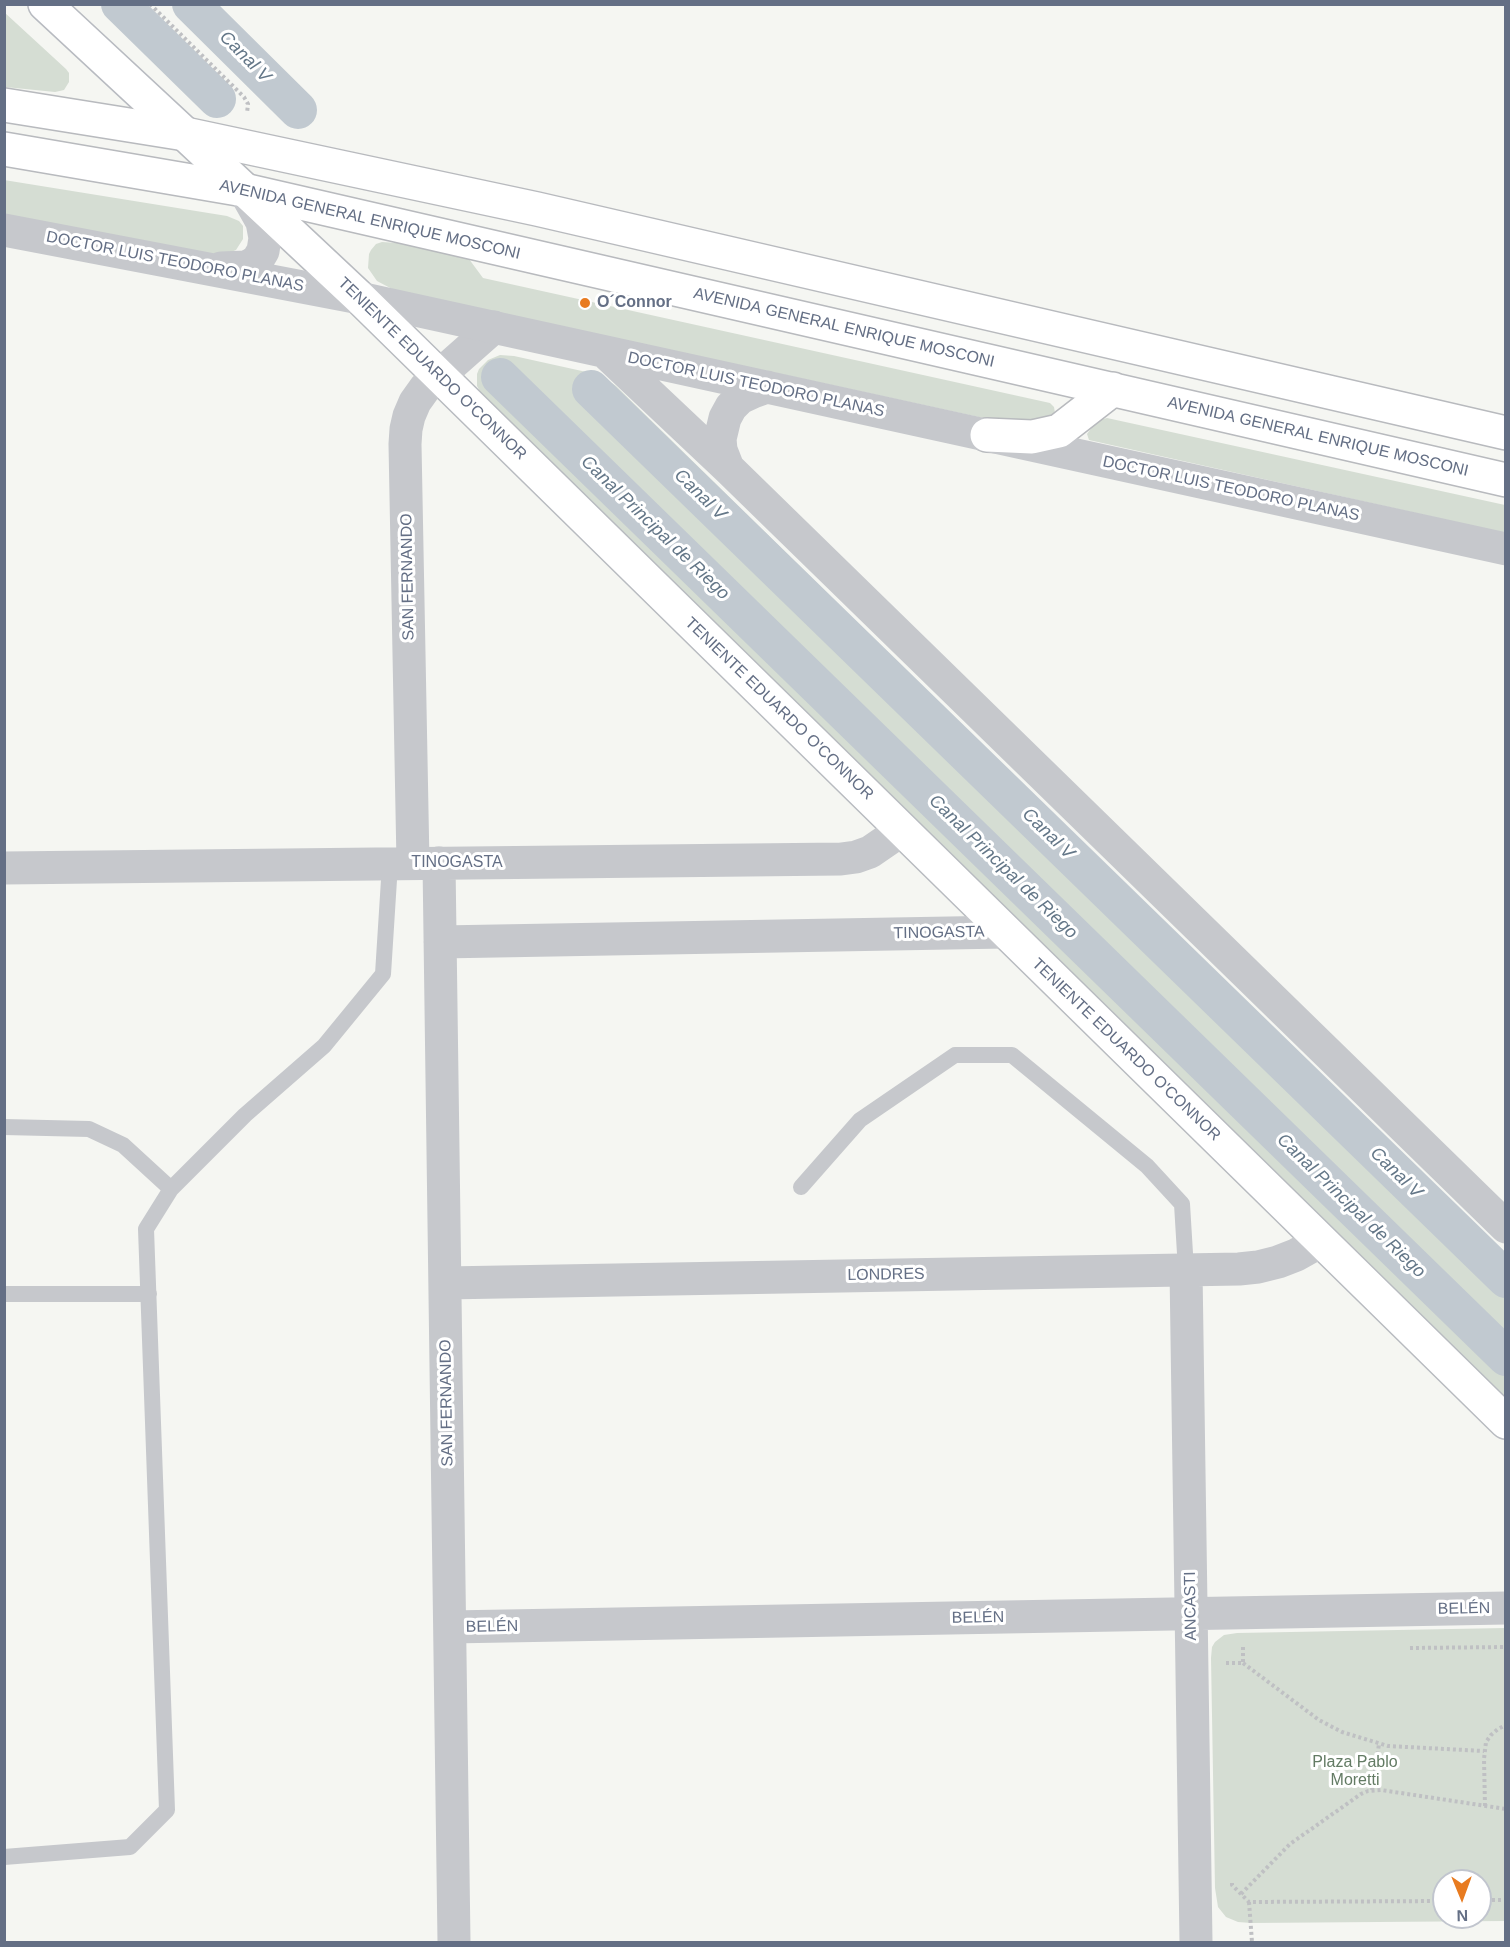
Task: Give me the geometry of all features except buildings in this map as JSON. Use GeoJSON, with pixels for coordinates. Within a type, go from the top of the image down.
{"type":"FeatureCollection","features":[{"type":"Feature","properties":{"kind":"main road","name":"TENIENTE EDUARDO O'CONNOR"},"geometry":{"type":"LineString","coordinates":[[45,4],[360,298],[1506,1422]]}},
{"type":"Feature","properties":{"kind":"main road"},"geometry":{"type":"LineString","coordinates":[[4,105],[184,134],[537,209],[1506,433]]}},
{"type":"Feature","properties":{"kind":"main road","name":"AVENIDA GENERAL ENRIQUE MOSCONI"},"geometry":{"type":"LineString","coordinates":[[4,149],[244,190],[1506,480]]}},
{"type":"Feature","properties":{"kind":"main road"},"geometry":{"type":"LineString","coordinates":[[987,435],[1032,438],[1059,431],[1113,390]]}},
{"type":"Feature","properties":{"kind":"street"},"geometry":{"type":"LineString","coordinates":[[210,269],[246,267],[257,261],[263,252],[265,238],[262,222],[244,190]]}},
{"type":"Feature","properties":{"kind":"street","name":"DOCTOR LUIS TEODORO PLANAS"},"geometry":{"type":"LineString","coordinates":[[4,230],[360,298],[1506,549]]}},
{"type":"Feature","properties":{"kind":"street","name":"SAN FERNANDO"},"geometry":{"type":"LineString","coordinates":[[454,1942],[440,942],[414,863],[405,444],[409,416],[415,402],[438,375],[494,327]]}},
{"type":"Feature","properties":{"kind":"street"},"geometry":{"type":"LineString","coordinates":[[605,352],[728,468],[1506,1227]]}},
{"type":"Feature","properties":{"kind":"street"},"geometry":{"type":"LineString","coordinates":[[728,468],[720,439],[730,407],[740,398],[767,387]]}},
{"type":"Feature","properties":{"kind":"street","name":"TINOGASTA"},"geometry":{"type":"LineString","coordinates":[[4,868],[841,859],[870,852],[902,830]]}},
{"type":"Feature","properties":{"kind":"street","name":"TINOGASTA"},"geometry":{"type":"LineString","coordinates":[[440,942],[1006,932]]}},
{"type":"Feature","properties":{"kind":"street","name":"LONDRES"},"geometry":{"type":"LineString","coordinates":[[445,1283],[1258,1267],[1296,1255],[1321,1241]]}},
{"type":"Feature","properties":{"kind":"street","name":"ANCASTI"},"geometry":{"type":"LineString","coordinates":[[1186,1270],[1196,1942]]}},
{"type":"Feature","properties":{"kind":"street","name":"BELÉN"},"geometry":{"type":"LineString","coordinates":[[450,1627],[1506,1608]]}},
{"type":"Feature","properties":{"kind":"lane"},"geometry":{"type":"LineString","coordinates":[[4,1857],[130,1847],[167,1810],[146,1229],[171,1189],[244,1115],[324,1046],[383,974],[414,863]]}},
{"type":"Feature","properties":{"kind":"lane"},"geometry":{"type":"LineString","coordinates":[[801,1187],[860,1120],[955,1055],[1012,1055],[1147,1166],[1182,1204],[1186,1270]]}},
{"type":"Feature","properties":{"kind":"lane"},"geometry":{"type":"LineString","coordinates":[[4,1127],[89,1129],[123,1145],[171,1189]]}},
{"type":"Feature","properties":{"kind":"lane"},"geometry":{"type":"LineString","coordinates":[[4,1294],[149,1294]]}},
{"type":"Feature","properties":{"kind":"path"},"geometry":{"type":"LineString","coordinates":[[150,4],[244,97],[248,104],[247,116]]}},
{"type":"Feature","properties":{"kind":"path"},"geometry":{"type":"LineString","coordinates":[[1228,1663],[1228,1674]]}},
{"type":"Feature","properties":{"kind":"path"},"geometry":{"type":"LineString","coordinates":[[1243,1663],[1326,1725],[1342,1732],[1378,1744],[1406,1748],[1484,1751]]}},
{"type":"Feature","properties":{"kind":"path"},"geometry":{"type":"LineString","coordinates":[[1485,1806],[1484,1751],[1491,1735],[1506,1725]]}},
{"type":"Feature","properties":{"kind":"path"},"geometry":{"type":"LineString","coordinates":[[1372,1790],[1378,1744]]}},
{"type":"Feature","properties":{"kind":"path"},"geometry":{"type":"LineString","coordinates":[[1241,1894],[1290,1844],[1361,1794],[1372,1790],[1506,1809]]}},
{"type":"Feature","properties":{"kind":"path"},"geometry":{"type":"LineString","coordinates":[[1232,1874],[1232,1886],[1249,1902],[1252,1942]]}},
{"type":"Feature","properties":{"kind":"path"},"geometry":{"type":"LineString","coordinates":[[1249,1902],[1432,1901]]}},
{"type":"Feature","properties":{"kind":"green space"},"geometry":{"type":"Polygon","coordinates":[[[4,12],[66,69],[69,73],[69,82],[64,90],[55,92],[5,87],[4,12]]]}},
{"type":"Feature","properties":{"kind":"green space"},"geometry":{"type":"Polygon","coordinates":[[[4,180],[227,216],[239,221],[243,226],[243,239],[236,250],[222,256],[5,217],[4,180]]]}},
{"type":"Feature","properties":{"kind":"green space"},"geometry":{"type":"Polygon","coordinates":[[[397,243],[469,259],[483,278],[1050,403],[1055,413],[1054,416],[1020,426],[394,290],[377,281],[368,268],[371,250],[376,244],[397,243]]]}},
{"type":"Feature","properties":{"kind":"green space"},"geometry":{"type":"Polygon","coordinates":[[[500,355],[591,373],[605,378],[616,386],[1505,1257],[1505,1397],[485,401],[477,386],[477,374],[488,360],[500,355]]]}},
{"type":"Feature","properties":{"kind":"green space"},"geometry":{"type":"Polygon","coordinates":[[[1107,418],[1505,505],[1505,533],[1089,440],[1087,434],[1094,424],[1107,418]]]}},
{"type":"Feature","properties":{"kind":"green space","name":"Plaza Pablo Moretti"},"geometry":{"type":"Polygon","coordinates":[[[1505,1628],[1505,1921],[1492,1921],[1492,1869],[1432,1869],[1432,1922],[1251,1923],[1238,1922],[1226,1917],[1218,1907],[1215,1888],[1211,1658],[1212,1647],[1224,1635],[1505,1628]]]}},
{"type":"Feature","properties":{"kind":"waterway","name":"Canal Principal de Riego"},"geometry":{"type":"LineString","coordinates":[[120,4],[217,99]]}},
{"type":"Feature","properties":{"kind":"waterway","name":"Canal V"},"geometry":{"type":"LineString","coordinates":[[191,4],[298,110]]}},
{"type":"Feature","properties":{"kind":"waterway","name":"Canal Principal de Riego"},"geometry":{"type":"LineString","coordinates":[[500,377],[1506,1357]]}},
{"type":"Feature","properties":{"kind":"waterway","name":"Canal V"},"geometry":{"type":"LineString","coordinates":[[591,389],[1506,1279]]}},
{"type":"Feature","properties":{"kind":"place","name":"O´Connor"},"geometry":{"type":"Point","coordinates":[585,303]}}]}
